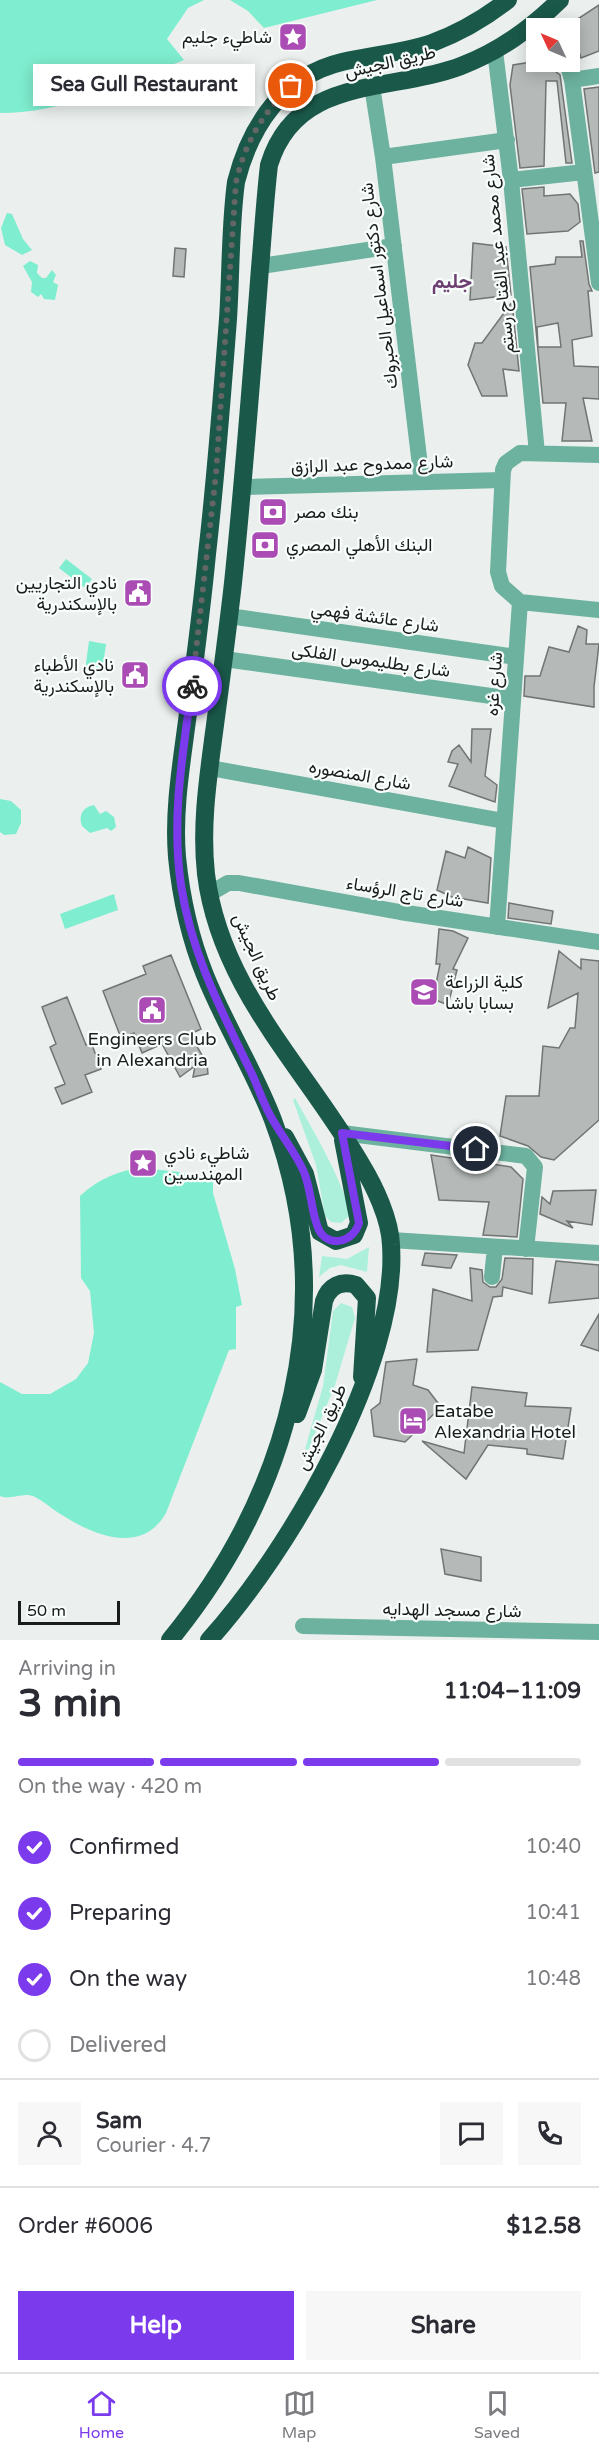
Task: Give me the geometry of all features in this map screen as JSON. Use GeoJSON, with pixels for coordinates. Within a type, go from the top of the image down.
{"type":"FeatureCollection","features":[{"type":"Feature","properties":{"kind":"highway","name":"طريق الجيش"},"geometry":{"type":"LineString","coordinates":[[170,1640],[212,1586],[230,1556],[262,1493],[281,1443],[299,1357],[303,1287],[297,1217],[273,1121],[216,1001],[194,944],[181,885],[177,845],[177,794],[216,474],[236,182],[250,139],[268,110],[291,86],[314,72],[339,63],[432,43],[464,29],[508,0]]}},
{"type":"Feature","properties":{"kind":"highway","name":"طريق الجيش"},"geometry":{"type":"LineString","coordinates":[[545,18],[560,0]]}},
{"type":"Feature","properties":{"kind":"highway","name":"طريق الجيش"},"geometry":{"type":"LineString","coordinates":[[209,1640],[239,1605],[282,1543],[317,1483],[363,1388],[374,1356],[388,1299],[391,1240],[380,1203],[363,1167],[256,1010],[228,953],[209,894],[204,838],[243,487],[269,165],[282,135],[295,118],[311,105],[372,86],[459,67],[495,51],[526,33]]}},
{"type":"Feature","properties":{"kind":"highway"},"geometry":{"type":"LineString","coordinates":[[273,1121],[291,1146],[304,1174],[320,1232],[336,1241],[354,1234],[359,1223],[342,1133]]}},
{"type":"Feature","properties":{"kind":"highway"},"geometry":{"type":"LineString","coordinates":[[281,1443],[300,1408],[313,1370],[326,1295],[339,1284],[356,1285],[367,1298],[362,1358],[363,1388]]}},
{"type":"Feature","properties":{"kind":"street","name":"شارع محمد عبد الفتاح رستم"},"geometry":{"type":"LineString","coordinates":[[495,51],[507,140],[537,453]]}},
{"type":"Feature","properties":{"kind":"street"},"geometry":{"type":"LineString","coordinates":[[570,72],[599,283]]}},
{"type":"Feature","properties":{"kind":"street"},"geometry":{"type":"LineString","coordinates":[[572,80],[599,76]]}},
{"type":"Feature","properties":{"kind":"street","name":"شارع دكتور اسماعيل الحبروك"},"geometry":{"type":"LineString","coordinates":[[372,86],[383,158],[422,482]]}},
{"type":"Feature","properties":{"kind":"street"},"geometry":{"type":"LineString","coordinates":[[383,158],[507,140]]}},
{"type":"Feature","properties":{"kind":"street"},"geometry":{"type":"LineString","coordinates":[[511,180],[584,172]]}},
{"type":"Feature","properties":{"kind":"street"},"geometry":{"type":"LineString","coordinates":[[261,266],[394,246]]}},
{"type":"Feature","properties":{"kind":"street"},"geometry":{"type":"LineString","coordinates":[[599,455],[520,453],[513,457],[503,470],[500,579],[507,593],[520,602],[599,610]]}},
{"type":"Feature","properties":{"kind":"street","name":"شارع ممدوح عبد الرازق"},"geometry":{"type":"LineString","coordinates":[[243,487],[502,480]]}},
{"type":"Feature","properties":{"kind":"street","name":"شارع غزه"},"geometry":{"type":"LineString","coordinates":[[497,927],[520,602]]}},
{"type":"Feature","properties":{"kind":"street","name":"شارع عائشة فهمي"},"geometry":{"type":"LineString","coordinates":[[229,616],[516,657]]}},
{"type":"Feature","properties":{"kind":"street","name":"شارع بطليموس الفلكى"},"geometry":{"type":"LineString","coordinates":[[224,659],[513,699]]}},
{"type":"Feature","properties":{"kind":"street","name":"شارع المنصوره"},"geometry":{"type":"LineString","coordinates":[[210,768],[504,821]]}},
{"type":"Feature","properties":{"kind":"street","name":"شارع تاج الرؤساء"},"geometry":{"type":"LineString","coordinates":[[209,894],[228,883],[240,883],[599,942]]}},
{"type":"Feature","properties":{"kind":"street"},"geometry":{"type":"LineString","coordinates":[[342,1133],[526,1156],[535,1167],[526,1249]]}},
{"type":"Feature","properties":{"kind":"street"},"geometry":{"type":"LineString","coordinates":[[391,1240],[599,1253]]}},
{"type":"Feature","properties":{"kind":"street"},"geometry":{"type":"LineString","coordinates":[[492,1277],[495,1247]]}},
{"type":"Feature","properties":{"kind":"street","name":"شارع مسجد الهدايه"},"geometry":{"type":"LineString","coordinates":[[303,1626],[485,1635],[599,1632]]}},
{"type":"Feature","properties":{"kind":"shaded area"},"geometry":{"type":"Polygon","coordinates":[[[0,0],[204,0],[188,8],[167,39],[184,60],[71,103],[24,112],[0,113],[0,0]]]}},
{"type":"Feature","properties":{"kind":"shaded area"},"geometry":{"type":"Polygon","coordinates":[[[230,0],[377,0],[264,28],[248,11],[230,0]]]}},
{"type":"Feature","properties":{"kind":"shaded area"},"geometry":{"type":"Polygon","coordinates":[[[7,213],[12,214],[23,239],[32,250],[22,255],[5,245],[1,228],[7,213]]]}},
{"type":"Feature","properties":{"kind":"shaded area"},"geometry":{"type":"Polygon","coordinates":[[[30,261],[38,265],[37,273],[42,278],[46,278],[52,270],[56,275],[53,282],[58,285],[55,300],[44,299],[41,294],[38,297],[31,292],[32,282],[23,266],[30,261]]]}},
{"type":"Feature","properties":{"kind":"shaded area"},"geometry":{"type":"Polygon","coordinates":[[[66,559],[92,579],[85,588],[59,568],[66,559]]]}},
{"type":"Feature","properties":{"kind":"shaded area"},"geometry":{"type":"Polygon","coordinates":[[[89,641],[106,644],[102,673],[85,671],[89,641]]]}},
{"type":"Feature","properties":{"kind":"shaded area"},"geometry":{"type":"Polygon","coordinates":[[[0,799],[11,801],[21,810],[21,823],[16,834],[4,835],[0,832],[0,799]]]}},
{"type":"Feature","properties":{"kind":"shaded area"},"geometry":{"type":"Polygon","coordinates":[[[94,805],[100,814],[106,811],[114,817],[116,827],[111,831],[107,828],[90,833],[82,826],[82,812],[94,805]]]}},
{"type":"Feature","properties":{"kind":"shaded area"},"geometry":{"type":"Polygon","coordinates":[[[114,894],[118,910],[65,929],[60,914],[114,894]]]}},
{"type":"Feature","properties":{"kind":"shaded area"},"geometry":{"type":"Polygon","coordinates":[[[295,1098],[328,1158],[344,1193],[348,1217],[341,1223],[331,1222],[325,1216],[316,1165],[293,1100],[295,1098]]]}},
{"type":"Feature","properties":{"kind":"shaded area"},"geometry":{"type":"Polygon","coordinates":[[[143,1168],[179,1172],[213,1182],[213,1193],[235,1269],[242,1305],[236,1307],[236,1349],[229,1350],[166,1513],[156,1526],[144,1534],[131,1538],[117,1538],[103,1535],[75,1523],[31,1495],[0,1496],[0,1382],[22,1394],[50,1394],[76,1379],[88,1363],[94,1333],[90,1291],[81,1278],[80,1196],[109,1176],[143,1168]]]}},
{"type":"Feature","properties":{"kind":"shaded area"},"geometry":{"type":"Polygon","coordinates":[[[369,1247],[367,1272],[341,1265],[330,1268],[319,1277],[322,1256],[347,1259],[369,1247]]]}},
{"type":"Feature","properties":{"kind":"shaded area"},"geometry":{"type":"Polygon","coordinates":[[[341,1303],[352,1307],[355,1318],[335,1385],[308,1451],[305,1449],[323,1386],[333,1311],[341,1303]]]}},
{"type":"Feature","properties":{"kind":"building"},"geometry":{"type":"Polygon","coordinates":[[[599,5],[599,51],[581,58],[580,55],[579,18],[599,5]]]}},
{"type":"Feature","properties":{"kind":"building"},"geometry":{"type":"Polygon","coordinates":[[[526,63],[526,72],[556,72],[560,75],[572,163],[566,163],[557,81],[546,81],[544,166],[520,168],[510,85],[513,65],[526,63]]]}},
{"type":"Feature","properties":{"kind":"building"},"geometry":{"type":"Polygon","coordinates":[[[599,87],[599,172],[595,173],[584,89],[599,87]]]}},
{"type":"Feature","properties":{"kind":"building"},"geometry":{"type":"Polygon","coordinates":[[[544,187],[544,196],[570,194],[578,204],[580,222],[568,231],[527,234],[522,189],[544,187]]]}},
{"type":"Feature","properties":{"kind":"building"},"geometry":{"type":"Polygon","coordinates":[[[580,241],[583,241],[592,291],[588,291],[592,336],[572,340],[574,366],[599,367],[599,399],[583,398],[592,441],[562,441],[566,403],[543,403],[530,267],[555,264],[556,257],[582,257],[580,241]],[[558,323],[537,327],[538,347],[561,347],[558,323]]]}},
{"type":"Feature","properties":{"kind":"building"},"geometry":{"type":"Polygon","coordinates":[[[473,243],[506,247],[511,295],[470,300],[473,243]]]}},
{"type":"Feature","properties":{"kind":"building"},"geometry":{"type":"Polygon","coordinates":[[[175,248],[186,249],[184,277],[173,276],[175,248]]]}},
{"type":"Feature","properties":{"kind":"building"},"geometry":{"type":"Polygon","coordinates":[[[512,302],[519,371],[503,369],[507,396],[482,396],[468,365],[475,343],[482,343],[512,302]]]}},
{"type":"Feature","properties":{"kind":"building"},"geometry":{"type":"Polygon","coordinates":[[[578,626],[587,630],[586,644],[599,644],[594,707],[524,696],[525,676],[540,676],[549,647],[569,652],[578,626]]]}},
{"type":"Feature","properties":{"kind":"building"},"geometry":{"type":"Polygon","coordinates":[[[472,729],[491,729],[485,776],[497,785],[495,802],[449,786],[458,764],[448,762],[452,751],[459,745],[471,762],[472,729]]]}},
{"type":"Feature","properties":{"kind":"building"},"geometry":{"type":"Polygon","coordinates":[[[468,847],[491,858],[488,903],[452,897],[437,890],[446,851],[465,858],[468,847]]]}},
{"type":"Feature","properties":{"kind":"building"},"geometry":{"type":"Polygon","coordinates":[[[509,903],[553,911],[551,924],[508,918],[509,903]]]}},
{"type":"Feature","properties":{"kind":"building"},"geometry":{"type":"Polygon","coordinates":[[[439,929],[453,931],[468,938],[453,969],[457,970],[448,1005],[433,999],[440,964],[436,964],[439,929]]]}},
{"type":"Feature","properties":{"kind":"building"},"geometry":{"type":"Polygon","coordinates":[[[559,951],[581,969],[581,959],[599,961],[599,1120],[554,1160],[541,1157],[528,1146],[500,1136],[506,1096],[539,1096],[543,1046],[559,1048],[570,1028],[575,1028],[578,993],[548,1008],[559,951]]]}},
{"type":"Feature","properties":{"kind":"building","name":"Engineers Club in Alexandria"},"geometry":{"type":"Polygon","coordinates":[[[171,955],[201,1029],[190,1034],[207,1064],[208,1074],[193,1077],[195,1066],[180,1077],[162,1044],[142,1053],[134,1033],[121,1038],[103,991],[146,974],[143,966],[171,955]]]}},
{"type":"Feature","properties":{"kind":"building","name":"Engineers Club in Alexandria"},"geometry":{"type":"Polygon","coordinates":[[[67,997],[86,1045],[91,1042],[101,1069],[85,1075],[92,1092],[62,1104],[55,1088],[65,1084],[50,1047],[56,1044],[42,1007],[67,997]]]}},
{"type":"Feature","properties":{"kind":"building"},"geometry":{"type":"Polygon","coordinates":[[[431,1155],[511,1167],[523,1179],[517,1237],[483,1235],[489,1202],[439,1200],[431,1155]]]}},
{"type":"Feature","properties":{"kind":"building"},"geometry":{"type":"Polygon","coordinates":[[[596,1190],[592,1225],[567,1221],[573,1228],[540,1214],[542,1197],[550,1204],[553,1191],[596,1190]]]}},
{"type":"Feature","properties":{"kind":"building"},"geometry":{"type":"Polygon","coordinates":[[[425,1253],[457,1255],[451,1268],[448,1268],[422,1265],[425,1253]]]}},
{"type":"Feature","properties":{"kind":"building"},"geometry":{"type":"Polygon","coordinates":[[[505,1258],[533,1259],[532,1294],[503,1287],[502,1296],[493,1297],[478,1350],[427,1352],[433,1289],[472,1301],[470,1268],[482,1270],[483,1282],[490,1287],[496,1287],[502,1279],[505,1258]]]}},
{"type":"Feature","properties":{"kind":"building"},"geometry":{"type":"Polygon","coordinates":[[[556,1261],[599,1265],[599,1298],[549,1303],[556,1261]]]}},
{"type":"Feature","properties":{"kind":"building"},"geometry":{"type":"Polygon","coordinates":[[[599,1314],[599,1351],[581,1345],[599,1314]]]}},
{"type":"Feature","properties":{"kind":"building"},"geometry":{"type":"Polygon","coordinates":[[[417,1359],[413,1385],[428,1390],[441,1407],[405,1442],[374,1436],[371,1410],[380,1403],[386,1362],[417,1359]]]}},
{"type":"Feature","properties":{"kind":"building"},"geometry":{"type":"Polygon","coordinates":[[[472,1387],[527,1393],[525,1406],[571,1408],[563,1459],[527,1454],[527,1449],[488,1445],[466,1479],[422,1441],[464,1453],[472,1387]]]}},
{"type":"Feature","properties":{"kind":"building"},"geometry":{"type":"Polygon","coordinates":[[[441,1549],[481,1557],[481,1581],[445,1574],[441,1549]]]}},
{"type":"Feature","properties":{"kind":"way so far"},"geometry":{"type":"LineString","coordinates":[[192,686],[216,474],[236,182],[250,139],[261,119],[291,86]]}},
{"type":"Feature","properties":{"kind":"place","name":"شاطيء جليم"},"geometry":{"type":"Point","coordinates":[293,37]}},
{"type":"Feature","properties":{"kind":"place","name":"Sea Gull Restaurant"},"geometry":{"type":"Point","coordinates":[291,86]}},
{"type":"Feature","properties":{"kind":"place","name":"بنك مصر"},"geometry":{"type":"Point","coordinates":[273,512]}},
{"type":"Feature","properties":{"kind":"place","name":"البنك الأهلي المصري"},"geometry":{"type":"Point","coordinates":[265,545]}},
{"type":"Feature","properties":{"kind":"place","name":"نادي التجاريين بالإسكندرية"},"geometry":{"type":"Point","coordinates":[138,593]}},
{"type":"Feature","properties":{"kind":"place","name":"نادي الأطباء بالإسكندرية"},"geometry":{"type":"Point","coordinates":[135,675]}},
{"type":"Feature","properties":{"kind":"place","name":"كلية الزراعة بسابا باشا"},"geometry":{"type":"Point","coordinates":[424,992]}},
{"type":"Feature","properties":{"kind":"place","name":"Engineers Club in Alexandria"},"geometry":{"type":"Point","coordinates":[152,1010]}},
{"type":"Feature","properties":{"kind":"place","name":"شاطيء نادي المهندسين"},"geometry":{"type":"Point","coordinates":[143,1163]}},
{"type":"Feature","properties":{"kind":"place","name":"Eatabe Alexandria Hotel"},"geometry":{"type":"Point","coordinates":[413,1421]}},
{"type":"Feature","properties":{"kind":"district","name":"جليم"},"geometry":{"type":"Point","coordinates":[452,281]}},
{"type":"Feature","properties":{"kind":"route"},"geometry":{"type":"LineString","coordinates":[[192,686],[177,794],[176,824],[177,855],[186,915],[204,973],[216,1001],[257,1083],[273,1121],[291,1146],[304,1174],[320,1232],[330,1240],[342,1241],[354,1234],[359,1223],[342,1133],[476,1149]]}}]}
